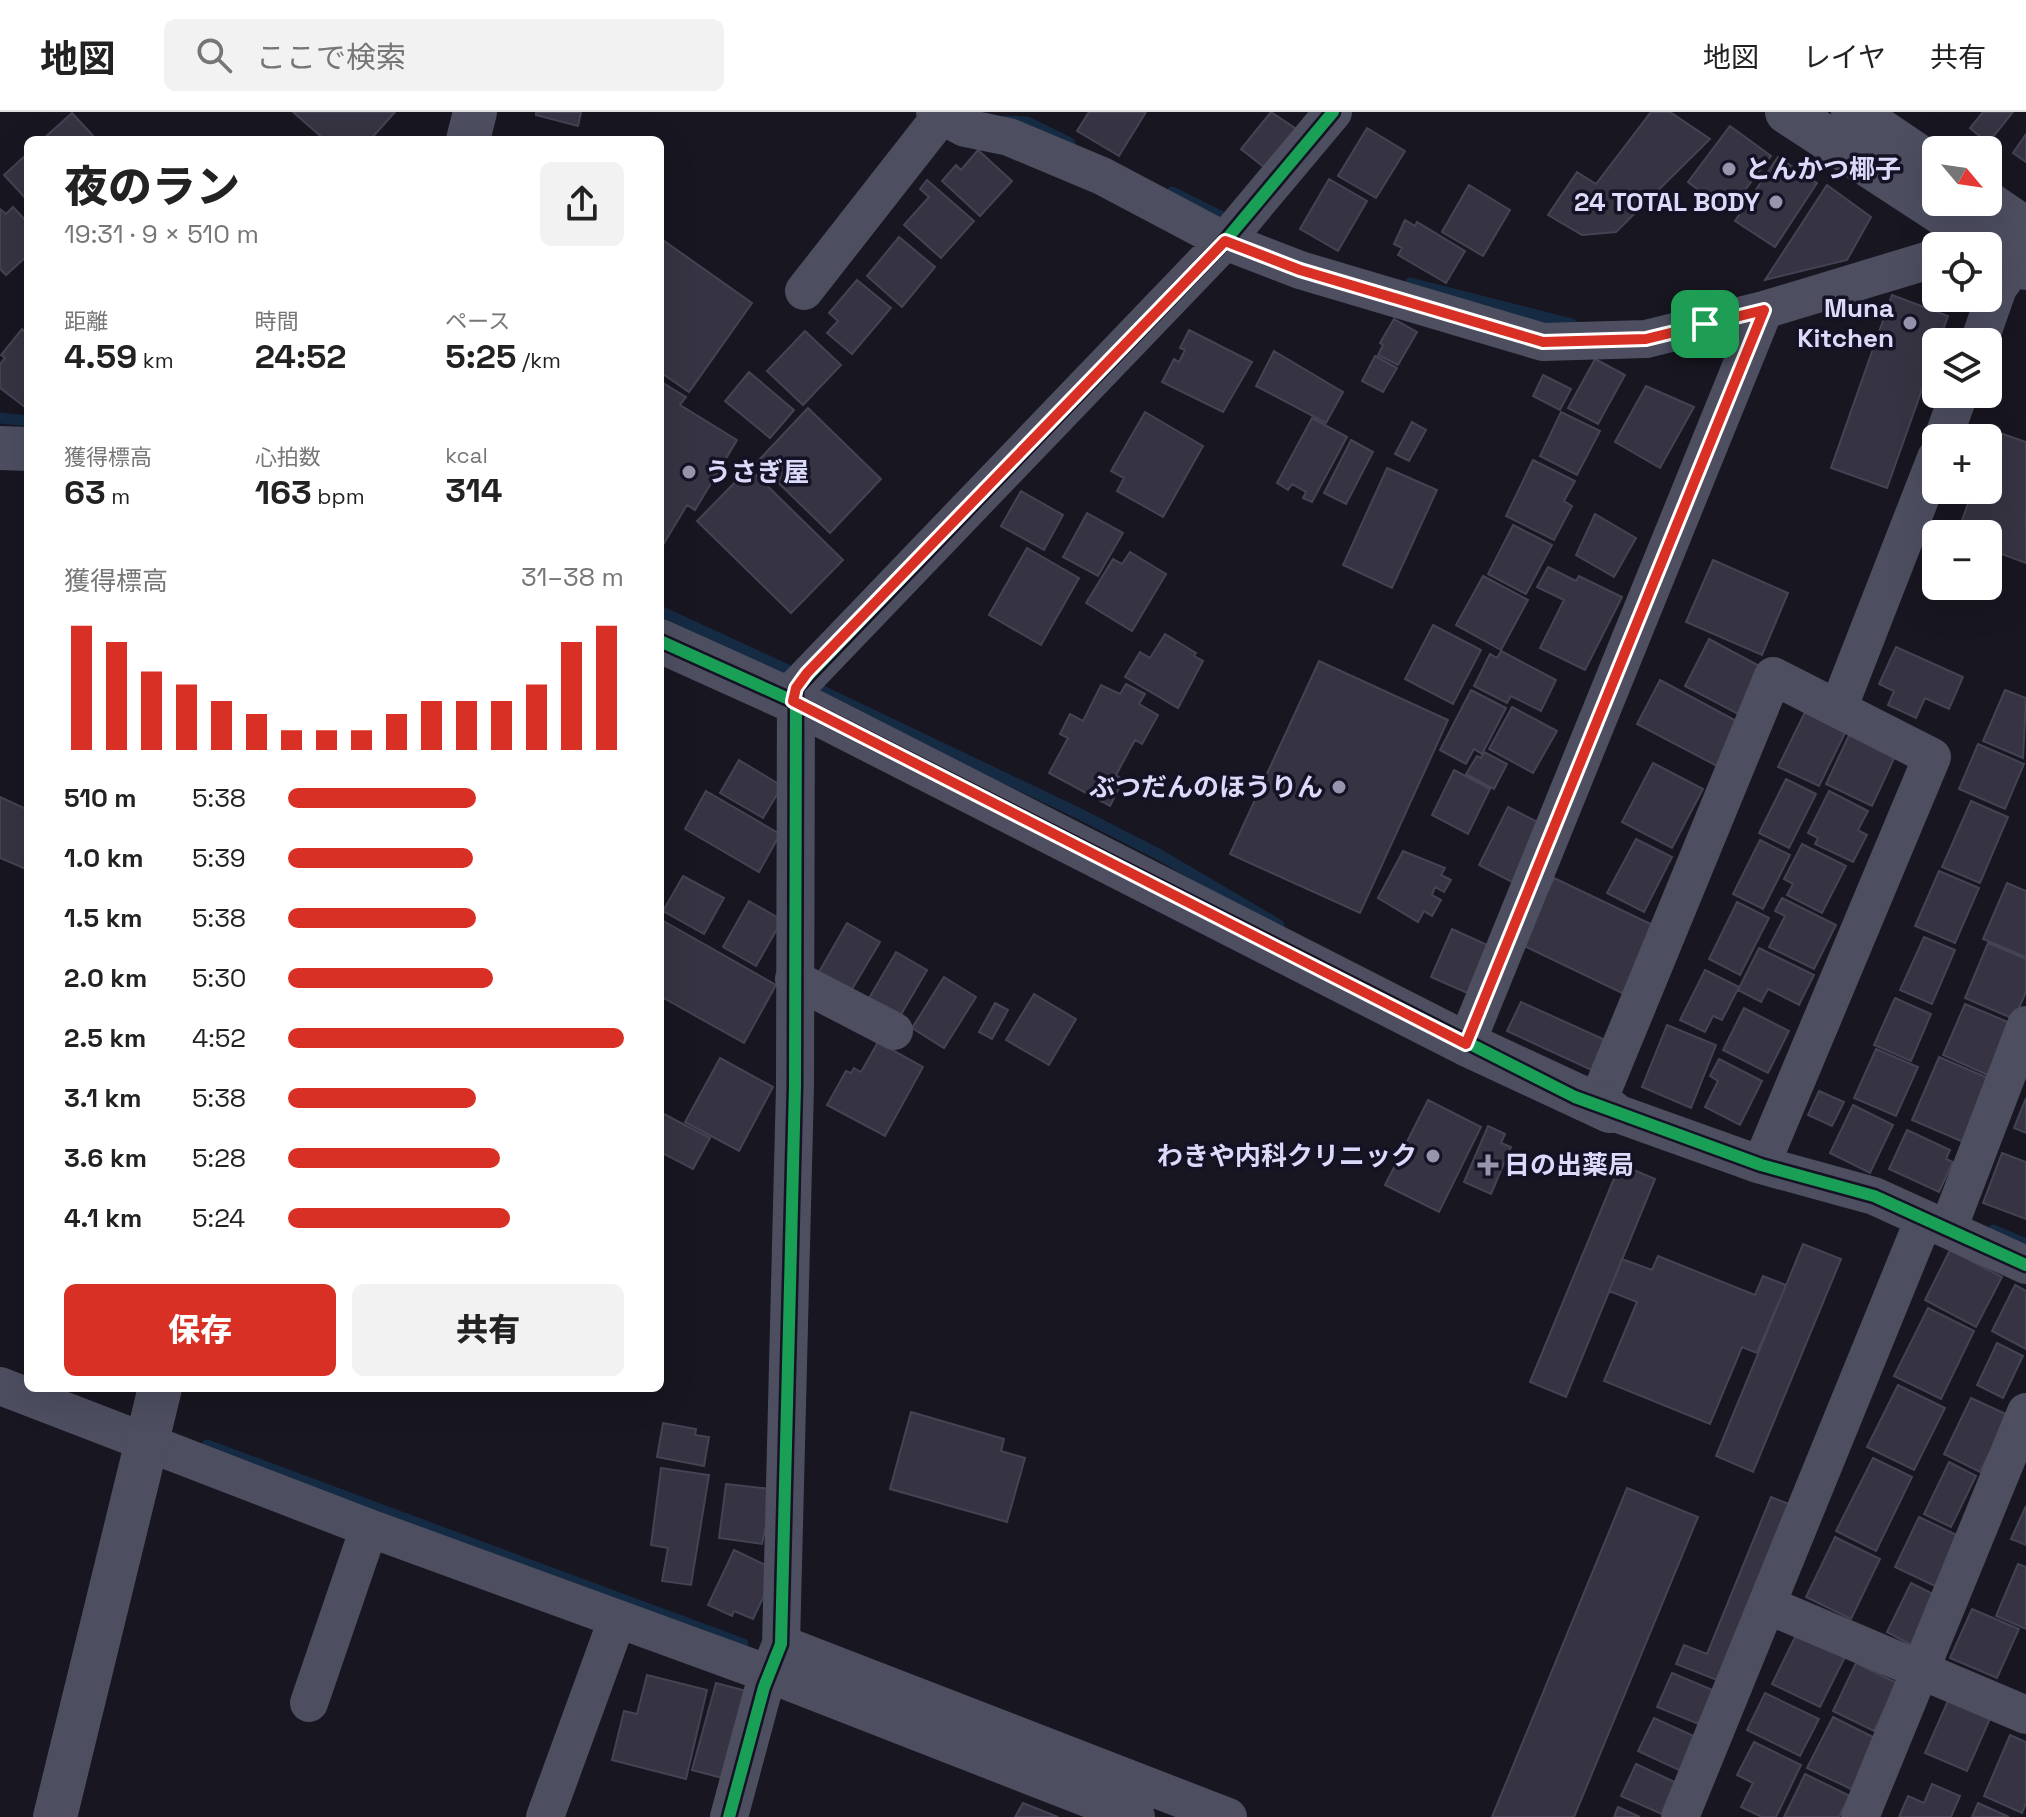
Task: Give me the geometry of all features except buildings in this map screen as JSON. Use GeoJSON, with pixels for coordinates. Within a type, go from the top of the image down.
{"type":"FeatureCollection","features":[{"type":"Feature","properties":{"kind":"street"},"geometry":{"type":"LineString","coordinates":[[469,136],[475,112]]}},
{"type":"Feature","properties":{"kind":"street"},"geometry":{"type":"LineString","coordinates":[[729,1817],[775,1658],[795,1086],[793,701],[796,688],[1233,230],[1333,112]]}},
{"type":"Feature","properties":{"kind":"street"},"geometry":{"type":"LineString","coordinates":[[1787,112],[2014,248]]}},
{"type":"Feature","properties":{"kind":"street"},"geometry":{"type":"LineString","coordinates":[[1853,112],[1922,159]]}},
{"type":"Feature","properties":{"kind":"street"},"geometry":{"type":"LineString","coordinates":[[804,291],[938,114],[965,128],[1009,137],[1233,230],[1300,270],[1543,342],[1646,339],[1764,310],[1922,262]]}},
{"type":"Feature","properties":{"kind":"street"},"geometry":{"type":"LineString","coordinates":[[1995,216],[2014,248]]}},
{"type":"Feature","properties":{"kind":"street"},"geometry":{"type":"LineString","coordinates":[[1984,328],[2014,248]]}},
{"type":"Feature","properties":{"kind":"street"},"geometry":{"type":"LineString","coordinates":[[1466,1044],[1764,310]]}},
{"type":"Feature","properties":{"kind":"street"},"geometry":{"type":"LineString","coordinates":[[0,448],[24,449]]}},
{"type":"Feature","properties":{"kind":"street"},"geometry":{"type":"LineString","coordinates":[[1838,709],[1922,494]]}},
{"type":"Feature","properties":{"kind":"street"},"geometry":{"type":"LineString","coordinates":[[664,643],[793,701],[1466,1044],[1603,1108],[1761,1165],[1874,1196],[2026,1265]]}},
{"type":"Feature","properties":{"kind":"street"},"geometry":{"type":"LineString","coordinates":[[1603,1108],[1773,676],[1932,757],[1761,1165]]}},
{"type":"Feature","properties":{"kind":"street"},"geometry":{"type":"LineString","coordinates":[[794,979],[894,1031]]}},
{"type":"Feature","properties":{"kind":"street"},"geometry":{"type":"LineString","coordinates":[[1680,1817],[1767,1605],[2026,1025]]}},
{"type":"Feature","properties":{"kind":"street"},"geometry":{"type":"LineString","coordinates":[[0,1386],[617,1620],[775,1658],[1228,1817]]}},
{"type":"Feature","properties":{"kind":"street"},"geometry":{"type":"LineString","coordinates":[[55,1817],[159,1392]]}},
{"type":"Feature","properties":{"kind":"street"},"geometry":{"type":"LineString","coordinates":[[1860,1817],[2026,1412]]}},
{"type":"Feature","properties":{"kind":"street"},"geometry":{"type":"LineString","coordinates":[[309,1703],[369,1528]]}},
{"type":"Feature","properties":{"kind":"street"},"geometry":{"type":"LineString","coordinates":[[1767,1605],[2026,1715]]}},
{"type":"Feature","properties":{"kind":"street"},"geometry":{"type":"LineString","coordinates":[[545,1817],[617,1620]]}},
{"type":"Feature","properties":{"kind":"street"},"geometry":{"type":"LineString","coordinates":[[775,1658],[1136,1817]]}},
{"type":"Feature","properties":{"kind":"waterway"},"geometry":{"type":"LineString","coordinates":[[1005,121],[1027,122],[1070,143]]}},
{"type":"Feature","properties":{"kind":"waterway"},"geometry":{"type":"LineString","coordinates":[[1172,192],[1232,222]]}},
{"type":"Feature","properties":{"kind":"waterway"},"geometry":{"type":"LineString","coordinates":[[1410,283],[1572,324]]}},
{"type":"Feature","properties":{"kind":"waterway"},"geometry":{"type":"LineString","coordinates":[[0,418],[24,421]]}},
{"type":"Feature","properties":{"kind":"waterway"},"geometry":{"type":"LineString","coordinates":[[664,613],[790,671]]}},
{"type":"Feature","properties":{"kind":"waterway"},"geometry":{"type":"LineString","coordinates":[[818,689],[1160,855],[1279,925]]}},
{"type":"Feature","properties":{"kind":"waterway"},"geometry":{"type":"LineString","coordinates":[[1993,1230],[2026,1244]]}},
{"type":"Feature","properties":{"kind":"waterway"},"geometry":{"type":"LineString","coordinates":[[207,1445],[743,1644]]}},
{"type":"Feature","properties":{"kind":"cycle path"},"geometry":{"type":"LineString","coordinates":[[729,1817],[764,1687],[781,1644],[795,1086],[796,688],[1225,241],[1333,112]]}},
{"type":"Feature","properties":{"kind":"cycle path"},"geometry":{"type":"LineString","coordinates":[[664,643],[793,701],[1575,1097],[1761,1165],[1874,1196],[2026,1265]]}},
{"type":"Feature","properties":{"kind":"place","name":"とんかつ椰子"},"geometry":{"type":"Point","coordinates":[1729,169]}},
{"type":"Feature","properties":{"kind":"place","name":"24 TOTAL BODY"},"geometry":{"type":"Point","coordinates":[1776,202]}},
{"type":"Feature","properties":{"kind":"place","name":"Muna Kitchen"},"geometry":{"type":"Point","coordinates":[1910,323]}},
{"type":"Feature","properties":{"kind":"place","name":"うさぎ屋"},"geometry":{"type":"Point","coordinates":[689,472]}},
{"type":"Feature","properties":{"kind":"place","name":"ぶつだんのほうりん"},"geometry":{"type":"Point","coordinates":[1339,787]}},
{"type":"Feature","properties":{"kind":"place","name":"わきや内科クリニック"},"geometry":{"type":"Point","coordinates":[1433,1156]}},
{"type":"Feature","properties":{"kind":"place","name":"日の出薬局"},"geometry":{"type":"Point","coordinates":[1488,1165]}},
{"type":"Feature","properties":{"kind":"route"},"geometry":{"type":"LineString","coordinates":[[1225,241],[1300,270],[1543,342],[1646,339],[1705,324],[1764,310],[1466,1044],[793,701],[796,688],[807,673],[1225,241]]}}]}
